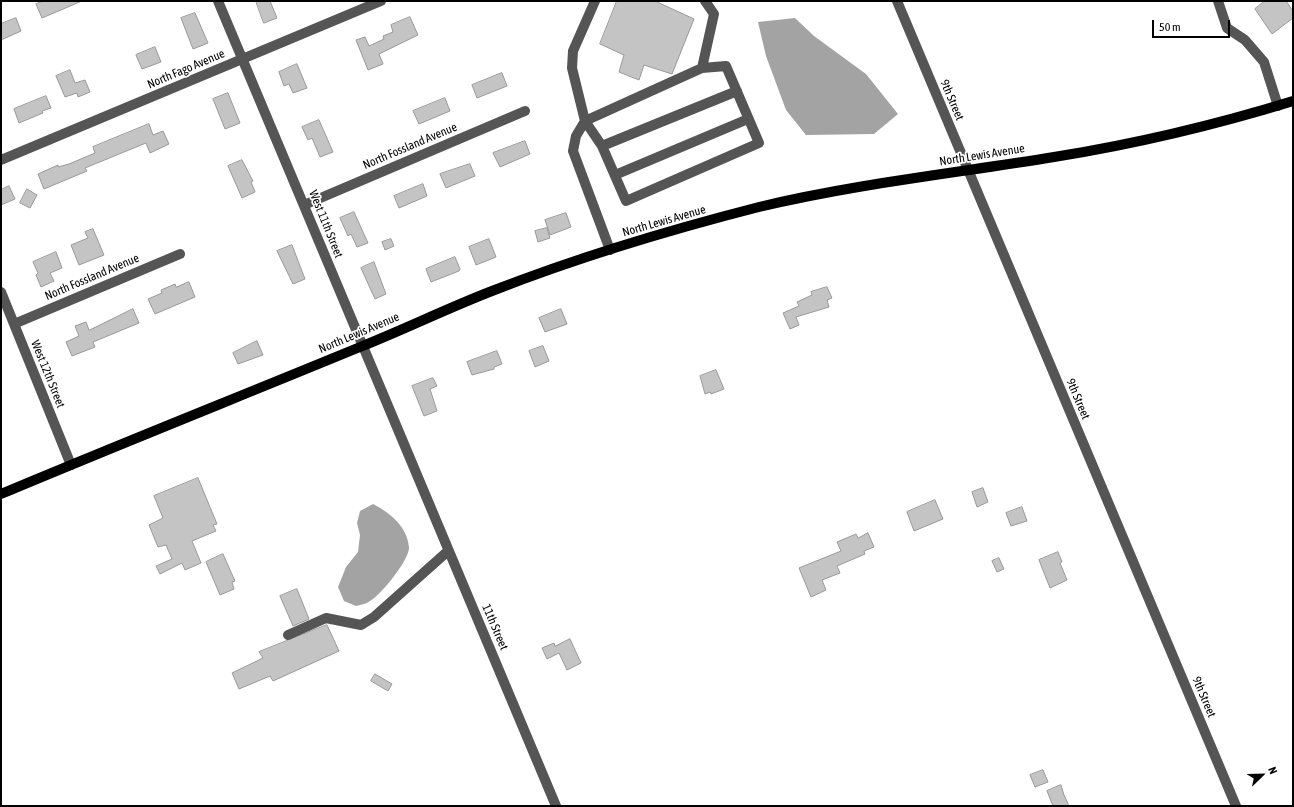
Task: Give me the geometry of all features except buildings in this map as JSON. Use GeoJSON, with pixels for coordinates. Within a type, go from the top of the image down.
{"type":"FeatureCollection","features":[{"type":"Feature","properties":{"kind":"main road","name":"North Lewis Avenue"},"geometry":{"type":"LineString","coordinates":[[1,494],[492,291],[610,250],[665,233],[760,207],[822,194],[1131,143],[1293,101]]}},
{"type":"Feature","properties":{"kind":"street","name":"West 11th Street"},"geometry":{"type":"LineString","coordinates":[[218,1],[409,458]]}},
{"type":"Feature","properties":{"kind":"street","name":"North Fago Avenue"},"geometry":{"type":"LineString","coordinates":[[1,160],[381,1]]}},
{"type":"Feature","properties":{"kind":"street"},"geometry":{"type":"LineString","coordinates":[[595,1],[573,51],[572,68],[585,121],[602,146],[626,201],[759,144],[726,66],[702,68],[585,121],[576,136],[573,151],[610,250]]}},
{"type":"Feature","properties":{"kind":"street"},"geometry":{"type":"LineString","coordinates":[[702,68],[714,14],[705,1]]}},
{"type":"Feature","properties":{"kind":"street","name":"9th Street"},"geometry":{"type":"LineString","coordinates":[[897,1],[1236,806]]}},
{"type":"Feature","properties":{"kind":"street"},"geometry":{"type":"LineString","coordinates":[[1218,1],[1227,28],[1245,40],[1264,62],[1278,106]]}},
{"type":"Feature","properties":{"kind":"street"},"geometry":{"type":"LineString","coordinates":[[602,146],[737,91]]}},
{"type":"Feature","properties":{"kind":"street","name":"North Fossland Avenue"},"geometry":{"type":"LineString","coordinates":[[304,205],[526,111]]}},
{"type":"Feature","properties":{"kind":"street"},"geometry":{"type":"LineString","coordinates":[[614,175],[748,119]]}},
{"type":"Feature","properties":{"kind":"street","name":"North Fossland Avenue"},"geometry":{"type":"LineString","coordinates":[[14,324],[180,254]]}},
{"type":"Feature","properties":{"kind":"street","name":"West 12th Street"},"geometry":{"type":"LineString","coordinates":[[1,292],[71,465]]}},
{"type":"Feature","properties":{"kind":"street","name":"11th Street"},"geometry":{"type":"LineString","coordinates":[[409,458],[556,806]]}},
{"type":"Feature","properties":{"kind":"street"},"geometry":{"type":"LineString","coordinates":[[288,635],[326,618],[361,625],[374,617],[448,551]]}},
{"type":"Feature","properties":{"kind":"shaded area"},"geometry":{"type":"Polygon","coordinates":[[[795,18],[814,36],[866,74],[898,114],[874,134],[806,135],[786,110],[766,56],[758,22],[795,18]]]}},
{"type":"Feature","properties":{"kind":"shaded area"},"geometry":{"type":"Polygon","coordinates":[[[373,504],[397,521],[408,539],[408,553],[400,568],[381,592],[365,604],[356,606],[344,601],[338,587],[346,567],[358,552],[360,535],[357,523],[360,511],[373,504]]]}}]}
